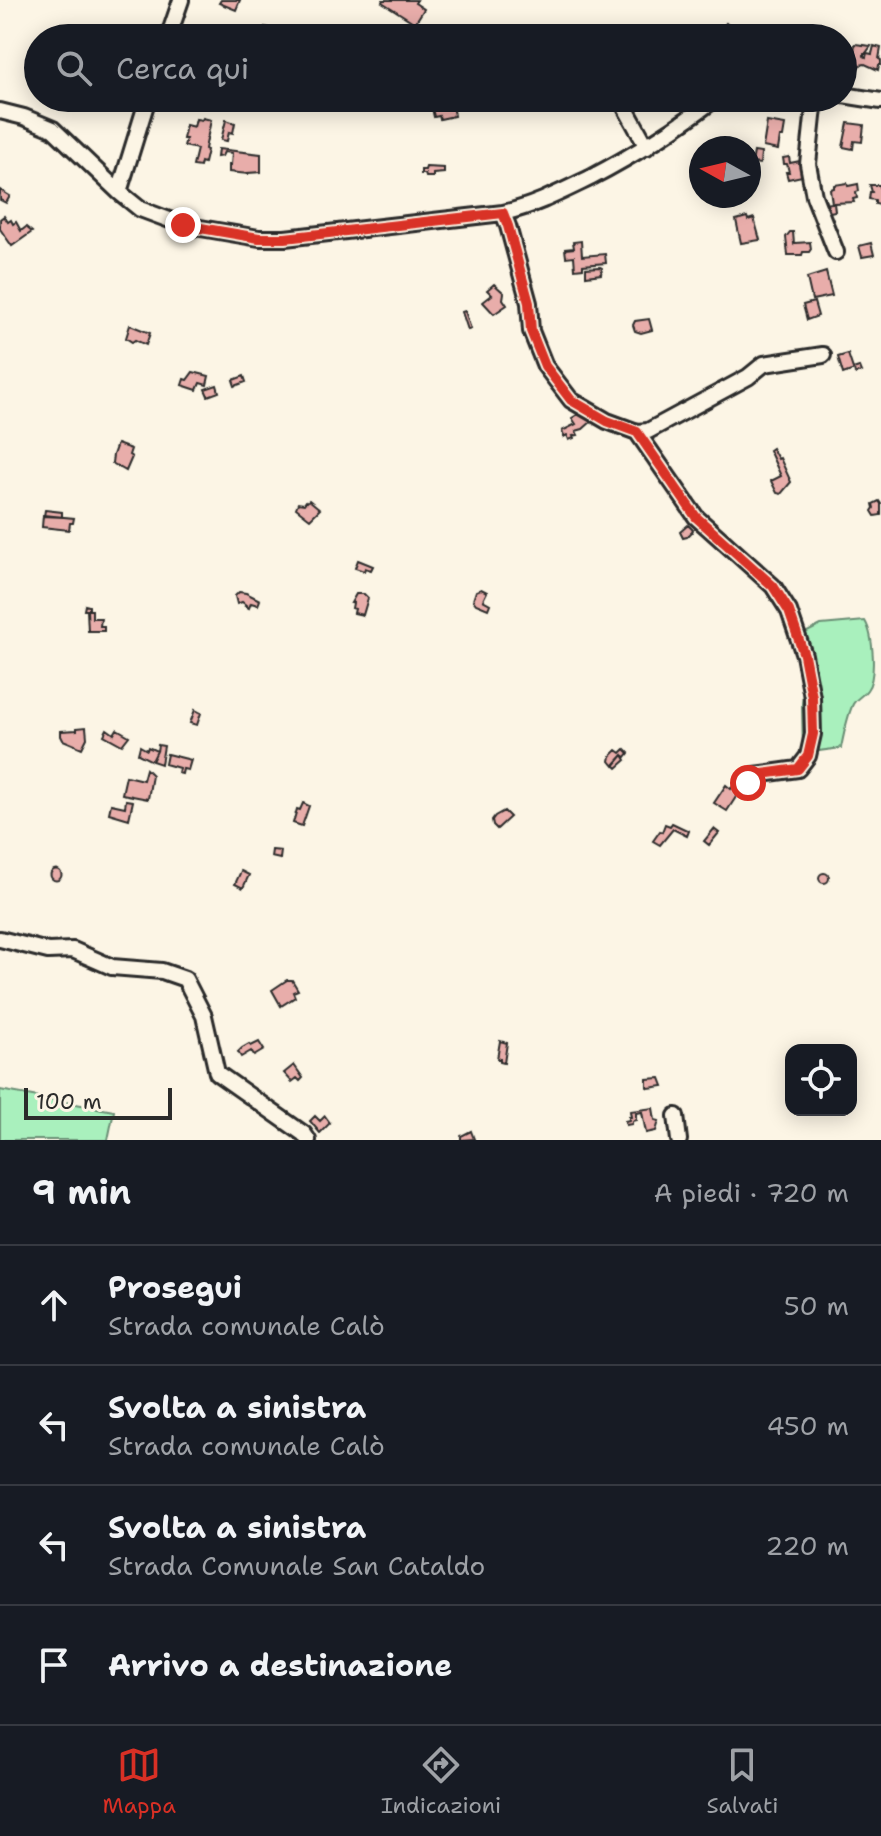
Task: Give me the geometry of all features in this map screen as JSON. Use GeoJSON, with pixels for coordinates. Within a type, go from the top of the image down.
{"type":"FeatureCollection","features":[{"type":"Feature","properties":{"kind":"street"},"geometry":{"type":"LineString","coordinates":[[173,24],[181,0]]}},
{"type":"Feature","properties":{"kind":"street"},"geometry":{"type":"LineString","coordinates":[[857,97],[881,101]]}},
{"type":"Feature","properties":{"kind":"street"},"geometry":{"type":"LineString","coordinates":[[0,111],[53,129],[140,209],[183,225],[259,238],[285,238],[522,209],[551,198],[647,147],[696,112]]}},
{"type":"Feature","properties":{"kind":"street"},"geometry":{"type":"LineString","coordinates":[[119,192],[144,112]]}},
{"type":"Feature","properties":{"kind":"street"},"geometry":{"type":"LineString","coordinates":[[628,112],[647,147]]}},
{"type":"Feature","properties":{"kind":"street"},"geometry":{"type":"LineString","coordinates":[[814,112],[808,164],[814,196],[836,252]]}},
{"type":"Feature","properties":{"kind":"street"},"geometry":{"type":"LineString","coordinates":[[503,213],[529,303],[531,331],[545,366],[571,400],[607,421],[637,432],[648,431],[748,377],[764,364],[823,355]]}},
{"type":"Feature","properties":{"kind":"street"},"geometry":{"type":"LineString","coordinates":[[637,432],[696,517],[773,586],[789,611],[804,655],[813,734],[808,756],[798,769],[755,775],[748,783]]}},
{"type":"Feature","properties":{"kind":"street"},"geometry":{"type":"LineString","coordinates":[[0,939],[48,951],[73,950],[112,967],[162,971],[185,979],[204,1016],[217,1073],[304,1134],[308,1140]]}},
{"type":"Feature","properties":{"kind":"street"},"geometry":{"type":"LineString","coordinates":[[676,1116],[679,1140]]}},
{"type":"Feature","properties":{"kind":"green space"},"geometry":{"type":"Polygon","coordinates":[[[865,621],[872,645],[872,676],[867,690],[853,704],[841,748],[803,753],[804,677],[795,638],[821,625],[865,621]]]}},
{"type":"Feature","properties":{"kind":"green space"},"geometry":{"type":"Polygon","coordinates":[[[0,1090],[114,1111],[108,1140],[0,1140],[0,1090]]]}},
{"type":"Feature","properties":{"kind":"building"},"geometry":{"type":"Polygon","coordinates":[[[221,0],[240,0],[236,10],[219,3],[221,0]]]}},
{"type":"Feature","properties":{"kind":"building"},"geometry":{"type":"Polygon","coordinates":[[[383,0],[417,0],[415,3],[424,9],[415,23],[383,0]]]}},
{"type":"Feature","properties":{"kind":"building"},"geometry":{"type":"Polygon","coordinates":[[[857,44],[871,46],[864,53],[866,57],[867,53],[872,54],[874,46],[881,48],[878,70],[860,65],[857,70],[857,44]]]}},
{"type":"Feature","properties":{"kind":"building"},"geometry":{"type":"Polygon","coordinates":[[[433,112],[453,112],[454,116],[440,119],[439,116],[434,117],[433,112]]]}},
{"type":"Feature","properties":{"kind":"building"},"geometry":{"type":"Polygon","coordinates":[[[196,119],[211,120],[204,163],[201,162],[200,167],[193,166],[197,149],[184,146],[186,139],[183,139],[186,125],[194,127],[196,119]]]}},
{"type":"Feature","properties":{"kind":"building"},"geometry":{"type":"Polygon","coordinates":[[[226,120],[235,123],[227,141],[221,140],[226,120]]]}},
{"type":"Feature","properties":{"kind":"building"},"geometry":{"type":"Polygon","coordinates":[[[767,122],[785,125],[778,150],[763,147],[767,122]]]}},
{"type":"Feature","properties":{"kind":"building"},"geometry":{"type":"Polygon","coordinates":[[[848,123],[864,125],[862,142],[854,141],[853,149],[843,147],[848,123]]]}},
{"type":"Feature","properties":{"kind":"building"},"geometry":{"type":"Polygon","coordinates":[[[218,149],[261,154],[261,172],[229,172],[232,153],[224,152],[217,157],[218,149]]]}},
{"type":"Feature","properties":{"kind":"building"},"geometry":{"type":"Polygon","coordinates":[[[789,157],[790,163],[800,161],[802,176],[788,179],[786,172],[789,172],[783,158],[789,157]]]}},
{"type":"Feature","properties":{"kind":"building"},"geometry":{"type":"Polygon","coordinates":[[[426,167],[444,168],[444,173],[426,177],[421,170],[426,167]]]}},
{"type":"Feature","properties":{"kind":"building"},"geometry":{"type":"Polygon","coordinates":[[[847,183],[848,186],[858,184],[857,198],[853,199],[854,202],[834,203],[835,211],[825,213],[824,204],[832,203],[830,189],[834,185],[847,183]]]}},
{"type":"Feature","properties":{"kind":"building"},"geometry":{"type":"Polygon","coordinates":[[[870,185],[880,185],[881,205],[869,199],[872,192],[870,185]]]}},
{"type":"Feature","properties":{"kind":"building"},"geometry":{"type":"Polygon","coordinates":[[[0,190],[10,196],[6,203],[0,200],[0,190]]]}},
{"type":"Feature","properties":{"kind":"building"},"geometry":{"type":"Polygon","coordinates":[[[4,216],[8,222],[16,222],[21,231],[26,227],[32,232],[12,246],[0,229],[0,219],[4,216]]]}},
{"type":"Feature","properties":{"kind":"building"},"geometry":{"type":"Polygon","coordinates":[[[747,217],[748,220],[754,218],[760,240],[741,243],[736,220],[747,217]]]}},
{"type":"Feature","properties":{"kind":"building"},"geometry":{"type":"Polygon","coordinates":[[[793,232],[794,244],[810,242],[809,252],[788,255],[786,237],[793,232]]]}},
{"type":"Feature","properties":{"kind":"building"},"geometry":{"type":"Polygon","coordinates":[[[581,241],[582,256],[605,254],[606,263],[583,265],[583,268],[575,269],[574,256],[566,257],[565,249],[574,248],[573,242],[581,241]]]}},
{"type":"Feature","properties":{"kind":"building"},"geometry":{"type":"Polygon","coordinates":[[[871,243],[874,255],[862,257],[859,246],[871,243]]]}},
{"type":"Feature","properties":{"kind":"building"},"geometry":{"type":"Polygon","coordinates":[[[600,267],[601,274],[586,276],[586,268],[600,267]]]}},
{"type":"Feature","properties":{"kind":"building"},"geometry":{"type":"Polygon","coordinates":[[[826,272],[832,296],[812,300],[807,278],[826,272]]]}},
{"type":"Feature","properties":{"kind":"building"},"geometry":{"type":"Polygon","coordinates":[[[494,284],[504,293],[503,299],[507,305],[494,314],[483,302],[492,295],[487,290],[494,284]]]}},
{"type":"Feature","properties":{"kind":"building"},"geometry":{"type":"Polygon","coordinates":[[[814,302],[818,316],[807,320],[803,305],[814,302]]]}},
{"type":"Feature","properties":{"kind":"building"},"geometry":{"type":"Polygon","coordinates":[[[465,311],[471,329],[468,330],[462,312],[465,311]]]}},
{"type":"Feature","properties":{"kind":"building"},"geometry":{"type":"Polygon","coordinates":[[[649,319],[652,330],[635,331],[635,321],[649,319]]]}},
{"type":"Feature","properties":{"kind":"building"},"geometry":{"type":"Polygon","coordinates":[[[130,325],[150,333],[146,345],[126,338],[130,325]]]}},
{"type":"Feature","properties":{"kind":"building"},"geometry":{"type":"Polygon","coordinates":[[[848,354],[853,369],[859,367],[861,372],[855,374],[854,370],[843,374],[838,357],[848,354]]]}},
{"type":"Feature","properties":{"kind":"building"},"geometry":{"type":"Polygon","coordinates":[[[193,372],[209,376],[207,385],[200,383],[197,390],[182,385],[193,372]]]}},
{"type":"Feature","properties":{"kind":"building"},"geometry":{"type":"Polygon","coordinates":[[[244,376],[246,382],[235,386],[233,380],[244,376]]]}},
{"type":"Feature","properties":{"kind":"building"},"geometry":{"type":"Polygon","coordinates":[[[217,385],[219,392],[208,396],[205,389],[217,385]]]}},
{"type":"Feature","properties":{"kind":"building"},"geometry":{"type":"Polygon","coordinates":[[[582,412],[591,422],[576,431],[578,435],[569,440],[562,431],[576,424],[572,418],[582,412]]]}},
{"type":"Feature","properties":{"kind":"building"},"geometry":{"type":"Polygon","coordinates":[[[117,444],[131,449],[129,455],[132,457],[126,471],[112,463],[117,444]]]}},
{"type":"Feature","properties":{"kind":"building"},"geometry":{"type":"Polygon","coordinates":[[[772,448],[791,482],[781,494],[777,493],[771,481],[781,476],[769,450],[772,448]]]}},
{"type":"Feature","properties":{"kind":"building"},"geometry":{"type":"Polygon","coordinates":[[[309,500],[320,509],[310,519],[296,508],[298,503],[304,504],[309,500]]]}},
{"type":"Feature","properties":{"kind":"building"},"geometry":{"type":"Polygon","coordinates":[[[879,501],[881,515],[875,516],[873,504],[879,501]]]}},
{"type":"Feature","properties":{"kind":"building"},"geometry":{"type":"Polygon","coordinates":[[[45,510],[62,512],[62,517],[44,516],[45,510]]]}},
{"type":"Feature","properties":{"kind":"building"},"geometry":{"type":"Polygon","coordinates":[[[43,515],[74,518],[69,530],[42,527],[43,515]]]}},
{"type":"Feature","properties":{"kind":"building"},"geometry":{"type":"Polygon","coordinates":[[[688,525],[693,530],[683,538],[680,532],[688,525]]]}},
{"type":"Feature","properties":{"kind":"building"},"geometry":{"type":"Polygon","coordinates":[[[358,560],[373,566],[371,570],[355,568],[358,560]]]}},
{"type":"Feature","properties":{"kind":"building"},"geometry":{"type":"Polygon","coordinates":[[[481,589],[487,592],[483,600],[490,604],[488,609],[473,600],[476,591],[481,589]]]}},
{"type":"Feature","properties":{"kind":"building"},"geometry":{"type":"Polygon","coordinates":[[[239,592],[260,600],[258,605],[251,603],[249,608],[242,602],[237,604],[235,596],[239,592]]]}},
{"type":"Feature","properties":{"kind":"building"},"geometry":{"type":"Polygon","coordinates":[[[356,594],[364,594],[368,598],[363,615],[354,613],[355,609],[352,608],[356,594]]]}},
{"type":"Feature","properties":{"kind":"building"},"geometry":{"type":"Polygon","coordinates":[[[85,605],[92,610],[92,618],[101,618],[100,626],[104,626],[104,631],[88,631],[85,605]]]}},
{"type":"Feature","properties":{"kind":"building"},"geometry":{"type":"Polygon","coordinates":[[[195,710],[201,713],[197,725],[190,723],[195,710]]]}},
{"type":"Feature","properties":{"kind":"building"},"geometry":{"type":"Polygon","coordinates":[[[86,727],[87,738],[82,748],[63,740],[61,736],[61,731],[86,727]]]}},
{"type":"Feature","properties":{"kind":"building"},"geometry":{"type":"Polygon","coordinates":[[[107,729],[114,734],[117,729],[129,736],[122,745],[104,735],[107,729]]]}},
{"type":"Feature","properties":{"kind":"building"},"geometry":{"type":"Polygon","coordinates":[[[158,745],[164,746],[161,764],[152,761],[158,745]]]}},
{"type":"Feature","properties":{"kind":"building"},"geometry":{"type":"Polygon","coordinates":[[[140,746],[157,751],[152,761],[138,754],[140,746]]]}},
{"type":"Feature","properties":{"kind":"building"},"geometry":{"type":"Polygon","coordinates":[[[625,749],[629,753],[626,757],[623,755],[614,766],[611,756],[617,750],[621,753],[625,749]]]}},
{"type":"Feature","properties":{"kind":"building"},"geometry":{"type":"Polygon","coordinates":[[[167,754],[191,760],[188,770],[178,773],[179,768],[165,764],[167,754]]]}},
{"type":"Feature","properties":{"kind":"building"},"geometry":{"type":"Polygon","coordinates":[[[623,755],[626,760],[617,768],[614,765],[623,755]]]}},
{"type":"Feature","properties":{"kind":"building"},"geometry":{"type":"Polygon","coordinates":[[[146,769],[152,775],[148,799],[122,794],[126,776],[143,780],[146,769]]]}},
{"type":"Feature","properties":{"kind":"building"},"geometry":{"type":"Polygon","coordinates":[[[736,782],[743,786],[727,811],[714,803],[726,785],[731,789],[736,782]]]}},
{"type":"Feature","properties":{"kind":"building"},"geometry":{"type":"Polygon","coordinates":[[[126,800],[133,801],[129,819],[109,813],[111,804],[125,807],[126,800]]]}},
{"type":"Feature","properties":{"kind":"building"},"geometry":{"type":"Polygon","coordinates":[[[303,803],[309,806],[302,826],[293,823],[297,809],[300,810],[303,803]]]}},
{"type":"Feature","properties":{"kind":"building"},"geometry":{"type":"Polygon","coordinates":[[[504,811],[510,817],[497,829],[492,820],[504,811]]]}},
{"type":"Feature","properties":{"kind":"building"},"geometry":{"type":"Polygon","coordinates":[[[672,823],[689,831],[687,836],[673,829],[660,845],[653,841],[665,824],[670,826],[672,823]]]}},
{"type":"Feature","properties":{"kind":"building"},"geometry":{"type":"Polygon","coordinates":[[[714,829],[719,833],[709,845],[704,841],[714,829]]]}},
{"type":"Feature","properties":{"kind":"building"},"geometry":{"type":"Polygon","coordinates":[[[272,850],[281,851],[280,859],[271,857],[272,850]]]}},
{"type":"Feature","properties":{"kind":"building"},"geometry":{"type":"Polygon","coordinates":[[[56,870],[61,875],[56,880],[51,875],[56,870]]]}},
{"type":"Feature","properties":{"kind":"building"},"geometry":{"type":"Polygon","coordinates":[[[241,871],[249,875],[243,888],[235,884],[241,871]]]}},
{"type":"Feature","properties":{"kind":"building"},"geometry":{"type":"Polygon","coordinates":[[[824,873],[829,878],[824,883],[819,878],[824,873]]]}},
{"type":"Feature","properties":{"kind":"building"},"geometry":{"type":"Polygon","coordinates":[[[292,980],[298,990],[293,992],[295,997],[281,1006],[272,990],[292,980]]]}},
{"type":"Feature","properties":{"kind":"building"},"geometry":{"type":"Polygon","coordinates":[[[500,1041],[507,1043],[504,1063],[497,1059],[500,1041]]]}},
{"type":"Feature","properties":{"kind":"building"},"geometry":{"type":"Polygon","coordinates":[[[259,1042],[264,1050],[254,1056],[251,1051],[241,1057],[238,1052],[242,1048],[259,1042]]]}},
{"type":"Feature","properties":{"kind":"building"},"geometry":{"type":"Polygon","coordinates":[[[294,1065],[303,1078],[292,1082],[284,1073],[294,1065]]]}},
{"type":"Feature","properties":{"kind":"building"},"geometry":{"type":"Polygon","coordinates":[[[660,1078],[663,1086],[647,1087],[647,1079],[660,1078]]]}},
{"type":"Feature","properties":{"kind":"building"},"geometry":{"type":"Polygon","coordinates":[[[653,1108],[655,1120],[659,1121],[656,1131],[646,1133],[642,1112],[636,1113],[632,1124],[626,1125],[625,1121],[631,1117],[630,1111],[653,1108]]]}},
{"type":"Feature","properties":{"kind":"building"},"geometry":{"type":"Polygon","coordinates":[[[315,1116],[320,1121],[325,1116],[330,1123],[320,1133],[310,1121],[315,1116]]]}},
{"type":"Feature","properties":{"kind":"building"},"geometry":{"type":"Polygon","coordinates":[[[471,1131],[474,1139],[461,1140],[461,1136],[471,1131]]]}},
{"type":"Feature","properties":{"kind":"route"},"geometry":{"type":"LineString","coordinates":[[183,225],[259,238],[285,238],[503,213],[529,303],[531,331],[545,366],[571,400],[607,421],[637,432],[696,517],[773,586],[789,611],[804,655],[812,697],[813,734],[808,756],[798,769],[755,775],[748,783]]}}]}
